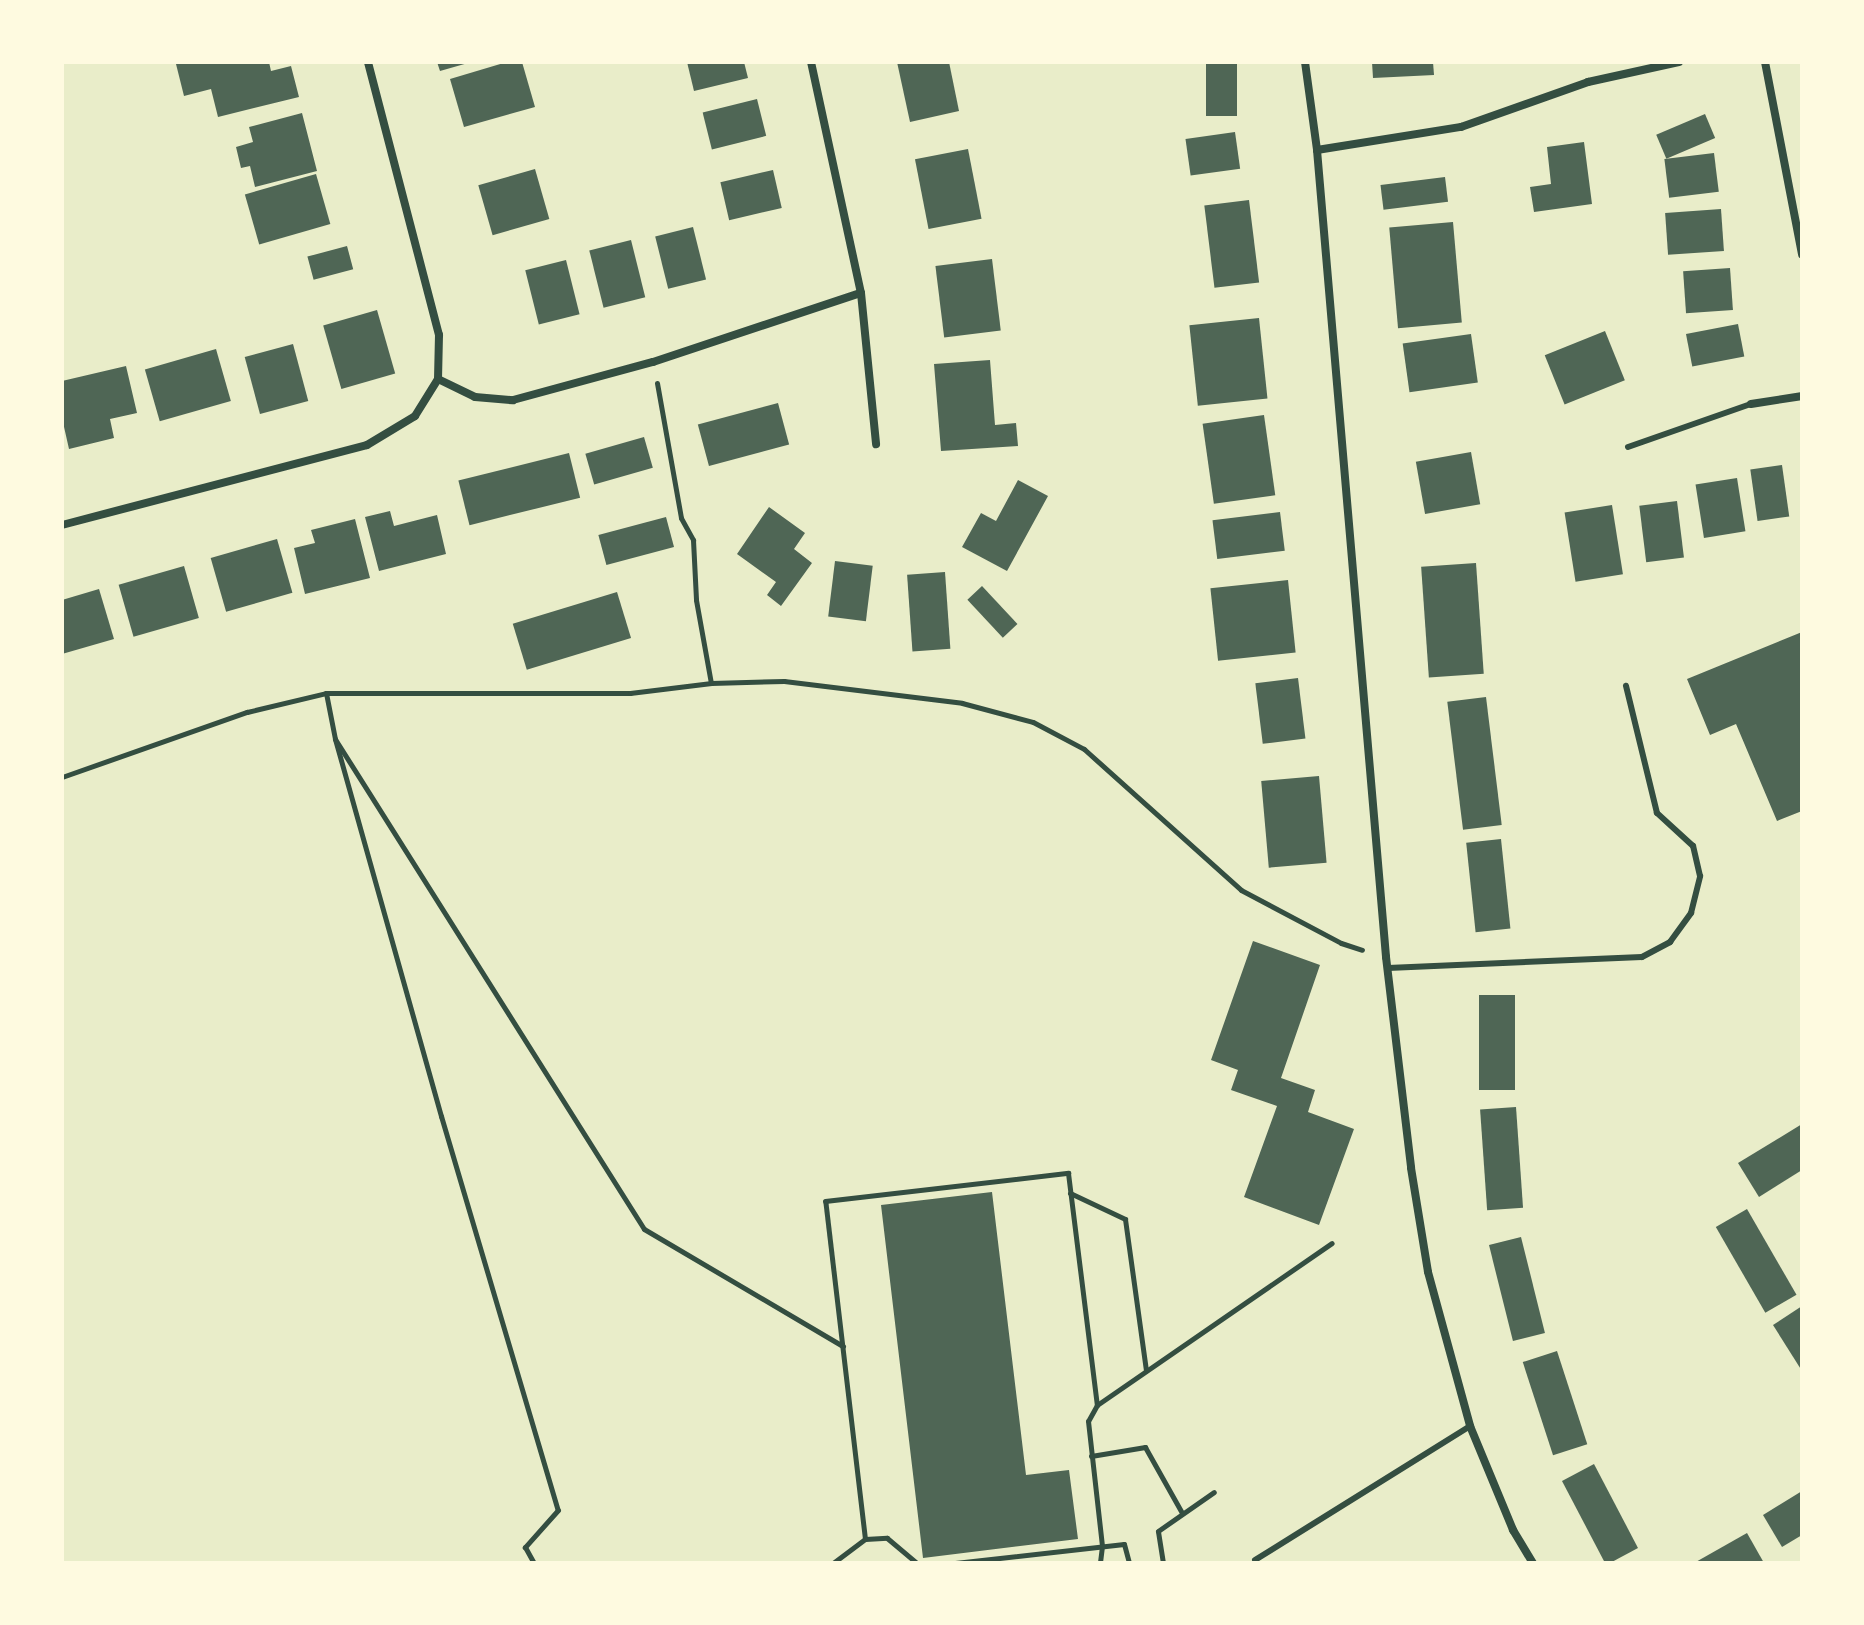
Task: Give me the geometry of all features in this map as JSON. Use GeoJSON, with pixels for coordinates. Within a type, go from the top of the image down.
{"type":"FeatureCollection","features":[{"type":"Feature","properties":{"kind":"street"},"geometry":{"type":"LineString","coordinates":[[62,525],[367,445],[415,416],[438,379],[439,335],[368,62]]}},
{"type":"Feature","properties":{"kind":"street"},"geometry":{"type":"LineString","coordinates":[[811,62],[861,293],[876,444]]}},
{"type":"Feature","properties":{"kind":"street"},"geometry":{"type":"LineString","coordinates":[[1305,62],[1317,150],[1386,957],[1411,1168],[1428,1272],[1470,1426],[1513,1530],[1533,1563]]}},
{"type":"Feature","properties":{"kind":"street"},"geometry":{"type":"LineString","coordinates":[[1317,150],[1461,127],[1588,82],[1679,62]]}},
{"type":"Feature","properties":{"kind":"street"},"geometry":{"type":"LineString","coordinates":[[1765,62],[1802,254]]}},
{"type":"Feature","properties":{"kind":"street"},"geometry":{"type":"LineString","coordinates":[[438,379],[475,397],[513,400],[653,362],[861,293]]}},
{"type":"Feature","properties":{"kind":"street"},"geometry":{"type":"LineString","coordinates":[[1751,404],[1802,396]]}},
{"type":"Feature","properties":{"kind":"lane"},"geometry":{"type":"LineString","coordinates":[[1628,447],[1751,404]]}},
{"type":"Feature","properties":{"kind":"lane"},"geometry":{"type":"LineString","coordinates":[[1388,968],[1642,957],[1670,942],[1691,913],[1700,876],[1693,846],[1657,813],[1626,686]]}},
{"type":"Feature","properties":{"kind":"lane"},"geometry":{"type":"LineString","coordinates":[[1255,1560],[1470,1426]]}},
{"type":"Feature","properties":{"kind":"path"},"geometry":{"type":"LineString","coordinates":[[653,362],[681,518],[693,540],[696,600],[711,683]]}},
{"type":"Feature","properties":{"kind":"path"},"geometry":{"type":"LineString","coordinates":[[62,777],[247,712],[326,693],[630,693],[711,683],[784,681],[962,703],[1033,722],[1084,749],[1241,890],[1341,943],[1386,957]]}},
{"type":"Feature","properties":{"kind":"path"},"geometry":{"type":"LineString","coordinates":[[326,693],[335,739],[441,1116],[558,1510],[525,1547],[534,1563]]}},
{"type":"Feature","properties":{"kind":"path"},"geometry":{"type":"LineString","coordinates":[[335,739],[644,1229],[843,1346]]}},
{"type":"Feature","properties":{"kind":"path"},"geometry":{"type":"LineString","coordinates":[[865,1539],[825,1201],[1068,1173],[1097,1405]]}},
{"type":"Feature","properties":{"kind":"path"},"geometry":{"type":"LineString","coordinates":[[1070,1193],[1125,1219],[1146,1371]]}},
{"type":"Feature","properties":{"kind":"path"},"geometry":{"type":"LineString","coordinates":[[1100,1563],[1102,1546],[1088,1421],[1097,1405],[1332,1243]]}},
{"type":"Feature","properties":{"kind":"path"},"geometry":{"type":"LineString","coordinates":[[1091,1456],[1145,1447],[1182,1513]]}},
{"type":"Feature","properties":{"kind":"path"},"geometry":{"type":"LineString","coordinates":[[1163,1563],[1158,1531],[1214,1492]]}},
{"type":"Feature","properties":{"kind":"path"},"geometry":{"type":"LineString","coordinates":[[833,1563],[865,1539],[887,1538],[917,1563]]}},
{"type":"Feature","properties":{"kind":"path"},"geometry":{"type":"LineString","coordinates":[[955,1563],[1124,1544],[1129,1563]]}},
{"type":"Feature","properties":{"kind":"building"},"geometry":{"type":"Polygon","coordinates":[[[269,62],[271,71],[291,66],[299,97],[218,117],[211,89],[184,96],[176,64],[269,62]]]}},
{"type":"Feature","properties":{"kind":"building"},"geometry":{"type":"Polygon","coordinates":[[[437,62],[468,62],[468,63],[440,71],[437,62]]]}},
{"type":"Feature","properties":{"kind":"building"},"geometry":{"type":"Polygon","coordinates":[[[507,62],[522,62],[535,107],[464,127],[450,79],[507,62]]]}},
{"type":"Feature","properties":{"kind":"building"},"geometry":{"type":"Polygon","coordinates":[[[687,62],[744,62],[748,78],[694,91],[687,62]]]}},
{"type":"Feature","properties":{"kind":"building"},"geometry":{"type":"Polygon","coordinates":[[[897,62],[949,62],[959,111],[910,122],[897,62]]]}},
{"type":"Feature","properties":{"kind":"building"},"geometry":{"type":"Polygon","coordinates":[[[1206,62],[1237,62],[1237,116],[1206,116],[1206,62]]]}},
{"type":"Feature","properties":{"kind":"building"},"geometry":{"type":"Polygon","coordinates":[[[1372,62],[1433,62],[1434,75],[1373,78],[1372,62]]]}},
{"type":"Feature","properties":{"kind":"building"},"geometry":{"type":"Polygon","coordinates":[[[757,99],[766,136],[712,149],[703,113],[757,99]]]}},
{"type":"Feature","properties":{"kind":"building"},"geometry":{"type":"Polygon","coordinates":[[[302,113],[317,171],[255,187],[250,166],[241,168],[236,147],[253,142],[249,127],[302,113]]]}},
{"type":"Feature","properties":{"kind":"building"},"geometry":{"type":"Polygon","coordinates":[[[1705,114],[1715,138],[1666,159],[1656,135],[1705,114]]]}},
{"type":"Feature","properties":{"kind":"building"},"geometry":{"type":"Polygon","coordinates":[[[1235,132],[1240,169],[1191,176],[1185,139],[1235,132]]]}},
{"type":"Feature","properties":{"kind":"building"},"geometry":{"type":"Polygon","coordinates":[[[1584,142],[1592,204],[1534,212],[1530,187],[1551,184],[1547,147],[1584,142]]]}},
{"type":"Feature","properties":{"kind":"building"},"geometry":{"type":"Polygon","coordinates":[[[968,149],[982,219],[929,229],[915,159],[968,149]]]}},
{"type":"Feature","properties":{"kind":"building"},"geometry":{"type":"Polygon","coordinates":[[[1714,153],[1719,192],[1669,198],[1664,159],[1714,153]]]}},
{"type":"Feature","properties":{"kind":"building"},"geometry":{"type":"Polygon","coordinates":[[[535,169],[549,219],[493,235],[478,185],[535,169]]]}},
{"type":"Feature","properties":{"kind":"building"},"geometry":{"type":"Polygon","coordinates":[[[773,170],[782,208],[729,220],[720,182],[773,170]]]}},
{"type":"Feature","properties":{"kind":"building"},"geometry":{"type":"Polygon","coordinates":[[[316,174],[330,224],[259,244],[245,194],[316,174]]]}},
{"type":"Feature","properties":{"kind":"building"},"geometry":{"type":"Polygon","coordinates":[[[1445,177],[1448,202],[1384,210],[1380,185],[1445,177]]]}},
{"type":"Feature","properties":{"kind":"building"},"geometry":{"type":"Polygon","coordinates":[[[1249,200],[1259,282],[1214,288],[1204,205],[1249,200]]]}},
{"type":"Feature","properties":{"kind":"building"},"geometry":{"type":"Polygon","coordinates":[[[1721,209],[1724,251],[1668,255],[1665,213],[1721,209]]]}},
{"type":"Feature","properties":{"kind":"building"},"geometry":{"type":"Polygon","coordinates":[[[1453,222],[1462,323],[1398,328],[1389,228],[1453,222]]]}},
{"type":"Feature","properties":{"kind":"building"},"geometry":{"type":"Polygon","coordinates":[[[693,227],[706,279],[668,289],[655,236],[693,227]]]}},
{"type":"Feature","properties":{"kind":"building"},"geometry":{"type":"Polygon","coordinates":[[[631,240],[645,297],[604,308],[589,250],[631,240]]]}},
{"type":"Feature","properties":{"kind":"building"},"geometry":{"type":"Polygon","coordinates":[[[347,246],[353,269],[314,280],[307,257],[347,246]]]}},
{"type":"Feature","properties":{"kind":"building"},"geometry":{"type":"Polygon","coordinates":[[[992,259],[1001,330],[944,337],[935,266],[992,259]]]}},
{"type":"Feature","properties":{"kind":"building"},"geometry":{"type":"Polygon","coordinates":[[[566,260],[580,314],[539,324],[525,270],[566,260]]]}},
{"type":"Feature","properties":{"kind":"building"},"geometry":{"type":"Polygon","coordinates":[[[1730,268],[1733,310],[1686,313],[1683,271],[1730,268]]]}},
{"type":"Feature","properties":{"kind":"building"},"geometry":{"type":"Polygon","coordinates":[[[377,310],[395,373],[341,389],[323,325],[377,310]]]}},
{"type":"Feature","properties":{"kind":"building"},"geometry":{"type":"Polygon","coordinates":[[[1259,318],[1267,399],[1198,406],[1189,325],[1259,318]]]}},
{"type":"Feature","properties":{"kind":"building"},"geometry":{"type":"Polygon","coordinates":[[[1738,324],[1744,356],[1692,367],[1686,334],[1738,324]]]}},
{"type":"Feature","properties":{"kind":"building"},"geometry":{"type":"Polygon","coordinates":[[[1605,331],[1625,380],[1565,404],[1545,355],[1605,331]]]}},
{"type":"Feature","properties":{"kind":"building"},"geometry":{"type":"Polygon","coordinates":[[[1471,334],[1478,383],[1409,392],[1403,344],[1471,334]]]}},
{"type":"Feature","properties":{"kind":"building"},"geometry":{"type":"Polygon","coordinates":[[[293,344],[308,401],[260,414],[245,357],[293,344]]]}},
{"type":"Feature","properties":{"kind":"building"},"geometry":{"type":"Polygon","coordinates":[[[216,349],[231,401],[160,421],[145,369],[216,349]]]}},
{"type":"Feature","properties":{"kind":"building"},"geometry":{"type":"Polygon","coordinates":[[[990,360],[995,425],[1016,423],[1018,446],[941,451],[934,364],[990,360]]]}},
{"type":"Feature","properties":{"kind":"building"},"geometry":{"type":"Polygon","coordinates":[[[126,366],[137,413],[110,419],[114,438],[69,449],[62,418],[62,381],[126,366]]]}},
{"type":"Feature","properties":{"kind":"building"},"geometry":{"type":"Polygon","coordinates":[[[778,403],[789,445],[709,466],[698,424],[778,403]]]}},
{"type":"Feature","properties":{"kind":"building"},"geometry":{"type":"Polygon","coordinates":[[[1264,415],[1275,495],[1214,504],[1203,424],[1264,415]]]}},
{"type":"Feature","properties":{"kind":"building"},"geometry":{"type":"Polygon","coordinates":[[[644,437],[653,468],[594,485],[585,454],[644,437]]]}},
{"type":"Feature","properties":{"kind":"building"},"geometry":{"type":"Polygon","coordinates":[[[1471,452],[1480,504],[1425,514],[1416,462],[1471,452]]]}},
{"type":"Feature","properties":{"kind":"building"},"geometry":{"type":"Polygon","coordinates":[[[569,453],[580,498],[470,525],[458,481],[569,453]]]}},
{"type":"Feature","properties":{"kind":"building"},"geometry":{"type":"Polygon","coordinates":[[[1782,465],[1789,516],[1758,521],[1750,469],[1782,465]]]}},
{"type":"Feature","properties":{"kind":"building"},"geometry":{"type":"Polygon","coordinates":[[[1737,478],[1745,531],[1704,538],[1696,485],[1737,478]]]}},
{"type":"Feature","properties":{"kind":"building"},"geometry":{"type":"Polygon","coordinates":[[[1018,480],[1048,496],[1007,571],[962,547],[981,513],[996,521],[1018,480]]]}},
{"type":"Feature","properties":{"kind":"building"},"geometry":{"type":"Polygon","coordinates":[[[1677,501],[1684,558],[1646,562],[1639,506],[1677,501]]]}},
{"type":"Feature","properties":{"kind":"building"},"geometry":{"type":"Polygon","coordinates":[[[1612,505],[1623,574],[1576,582],[1565,513],[1612,505]]]}},
{"type":"Feature","properties":{"kind":"building"},"geometry":{"type":"Polygon","coordinates":[[[769,507],[805,533],[794,549],[812,563],[781,606],[767,595],[776,582],[737,554],[769,507]]]}},
{"type":"Feature","properties":{"kind":"building"},"geometry":{"type":"Polygon","coordinates":[[[390,511],[394,526],[437,515],[446,554],[379,571],[365,517],[390,511]]]}},
{"type":"Feature","properties":{"kind":"building"},"geometry":{"type":"Polygon","coordinates":[[[1280,512],[1285,551],[1217,559],[1213,520],[1280,512]]]}},
{"type":"Feature","properties":{"kind":"building"},"geometry":{"type":"Polygon","coordinates":[[[666,517],[674,547],[606,565],[598,535],[666,517]]]}},
{"type":"Feature","properties":{"kind":"building"},"geometry":{"type":"Polygon","coordinates":[[[355,519],[370,578],[305,594],[294,548],[315,543],[311,530],[355,519]]]}},
{"type":"Feature","properties":{"kind":"building"},"geometry":{"type":"Polygon","coordinates":[[[277,539],[292,593],[226,612],[211,558],[277,539]]]}},
{"type":"Feature","properties":{"kind":"building"},"geometry":{"type":"Polygon","coordinates":[[[835,561],[873,566],[866,621],[828,617],[835,561]]]}},
{"type":"Feature","properties":{"kind":"building"},"geometry":{"type":"Polygon","coordinates":[[[1476,563],[1484,674],[1429,678],[1421,567],[1476,563]]]}},
{"type":"Feature","properties":{"kind":"building"},"geometry":{"type":"Polygon","coordinates":[[[184,566],[199,618],[134,637],[119,585],[184,566]]]}},
{"type":"Feature","properties":{"kind":"building"},"geometry":{"type":"Polygon","coordinates":[[[945,572],[950,649],[912,651],[907,575],[945,572]]]}},
{"type":"Feature","properties":{"kind":"building"},"geometry":{"type":"Polygon","coordinates":[[[1288,580],[1296,653],[1218,661],[1210,588],[1288,580]]]}},
{"type":"Feature","properties":{"kind":"building"},"geometry":{"type":"Polygon","coordinates":[[[982,586],[1017,624],[1003,638],[967,600],[982,586]]]}},
{"type":"Feature","properties":{"kind":"building"},"geometry":{"type":"Polygon","coordinates":[[[99,589],[114,639],[62,654],[62,600],[99,589]]]}},
{"type":"Feature","properties":{"kind":"building"},"geometry":{"type":"Polygon","coordinates":[[[617,592],[631,638],[527,670],[513,624],[617,592]]]}},
{"type":"Feature","properties":{"kind":"building"},"geometry":{"type":"Polygon","coordinates":[[[1802,632],[1802,811],[1777,821],[1736,724],[1710,735],[1687,679],[1802,632]]]}},
{"type":"Feature","properties":{"kind":"building"},"geometry":{"type":"Polygon","coordinates":[[[1298,678],[1305,739],[1263,744],[1255,683],[1298,678]]]}},
{"type":"Feature","properties":{"kind":"building"},"geometry":{"type":"Polygon","coordinates":[[[1486,697],[1502,825],[1463,830],[1447,702],[1486,697]]]}},
{"type":"Feature","properties":{"kind":"building"},"geometry":{"type":"Polygon","coordinates":[[[1319,776],[1327,863],[1269,868],[1261,781],[1319,776]]]}},
{"type":"Feature","properties":{"kind":"building"},"geometry":{"type":"Polygon","coordinates":[[[1501,839],[1510,929],[1476,932],[1466,843],[1501,839]]]}},
{"type":"Feature","properties":{"kind":"building"},"geometry":{"type":"Polygon","coordinates":[[[1253,941],[1320,965],[1281,1078],[1315,1090],[1308,1112],[1354,1129],[1319,1225],[1244,1197],[1277,1106],[1231,1090],[1238,1070],[1211,1060],[1253,941]]]}},
{"type":"Feature","properties":{"kind":"building"},"geometry":{"type":"Polygon","coordinates":[[[1479,995],[1515,995],[1515,1090],[1479,1090],[1479,995]]]}},
{"type":"Feature","properties":{"kind":"building"},"geometry":{"type":"Polygon","coordinates":[[[1516,1107],[1523,1208],[1487,1210],[1480,1110],[1516,1107]]]}},
{"type":"Feature","properties":{"kind":"building"},"geometry":{"type":"Polygon","coordinates":[[[1802,1124],[1802,1170],[1759,1197],[1738,1163],[1802,1124]]]}},
{"type":"Feature","properties":{"kind":"building"},"geometry":{"type":"Polygon","coordinates":[[[992,1192],[1026,1475],[1069,1470],[1078,1539],[923,1558],[881,1205],[992,1192]]]}},
{"type":"Feature","properties":{"kind":"building"},"geometry":{"type":"Polygon","coordinates":[[[1747,1209],[1796,1295],[1765,1313],[1716,1227],[1747,1209]]]}},
{"type":"Feature","properties":{"kind":"building"},"geometry":{"type":"Polygon","coordinates":[[[1521,1237],[1545,1333],[1513,1341],[1489,1245],[1521,1237]]]}},
{"type":"Feature","properties":{"kind":"building"},"geometry":{"type":"Polygon","coordinates":[[[1802,1306],[1802,1371],[1773,1325],[1802,1306]]]}},
{"type":"Feature","properties":{"kind":"building"},"geometry":{"type":"Polygon","coordinates":[[[1557,1351],[1587,1444],[1553,1455],[1523,1362],[1557,1351]]]}},
{"type":"Feature","properties":{"kind":"building"},"geometry":{"type":"Polygon","coordinates":[[[1594,1464],[1638,1548],[1610,1563],[1605,1563],[1562,1481],[1594,1464]]]}},
{"type":"Feature","properties":{"kind":"building"},"geometry":{"type":"Polygon","coordinates":[[[1802,1491],[1802,1535],[1782,1547],[1763,1515],[1802,1491]]]}},
{"type":"Feature","properties":{"kind":"building"},"geometry":{"type":"Polygon","coordinates":[[[1747,1533],[1764,1563],[1694,1563],[1747,1533]]]}}]}
